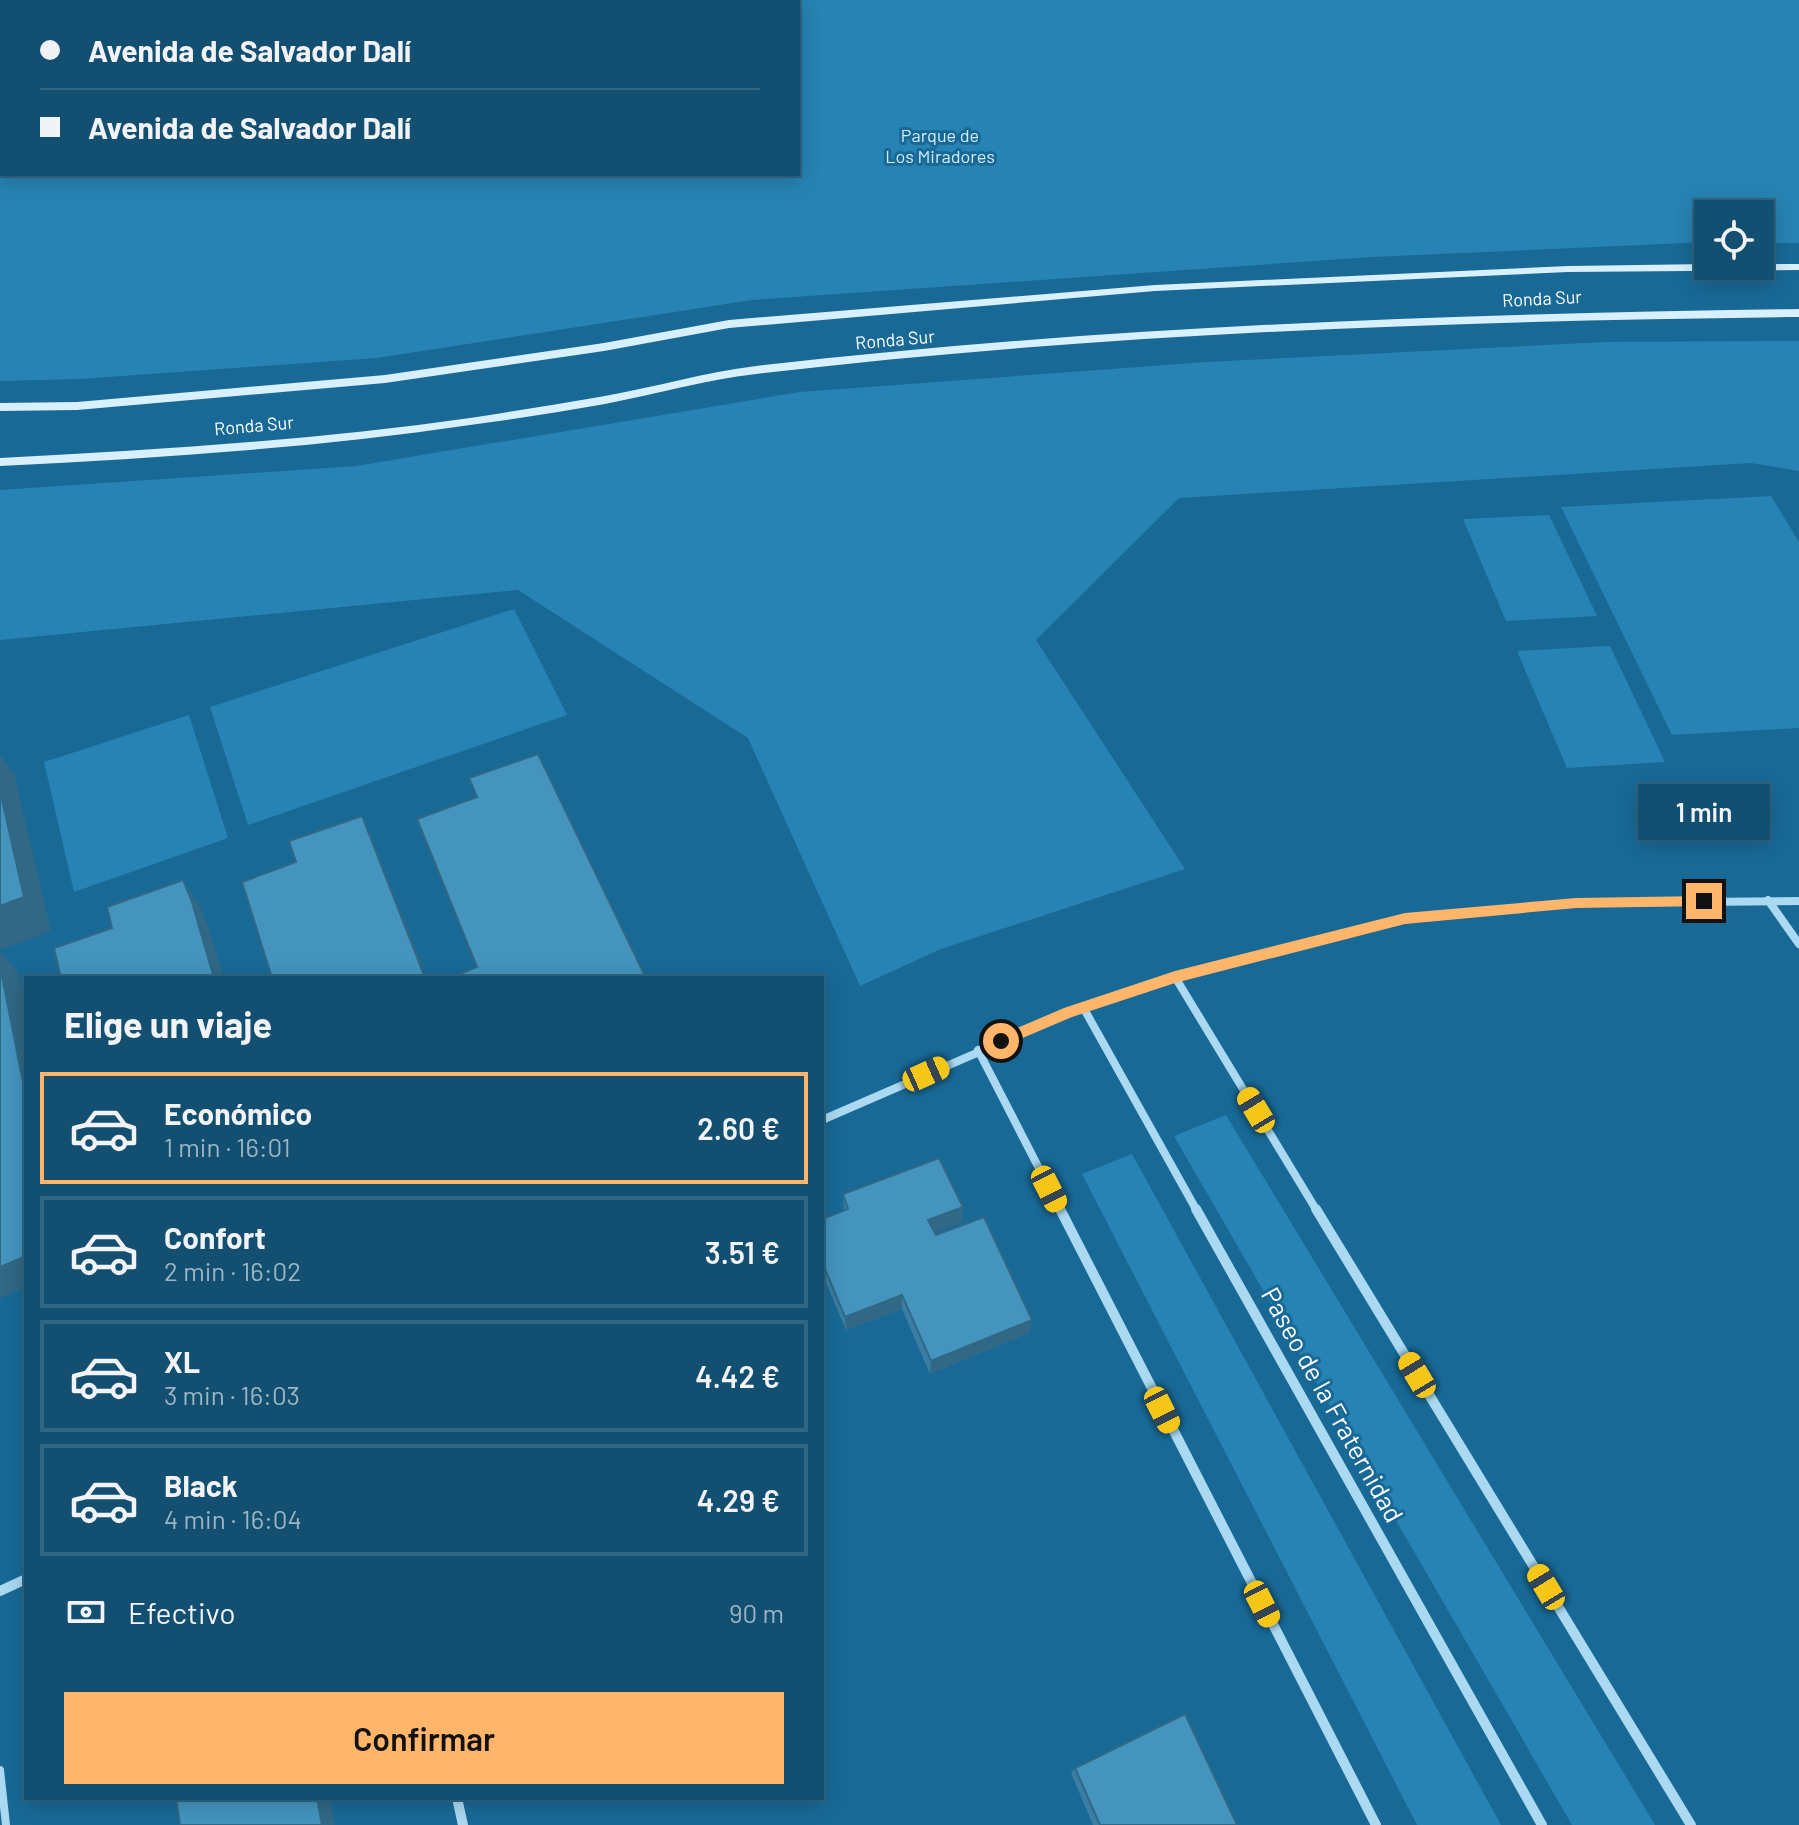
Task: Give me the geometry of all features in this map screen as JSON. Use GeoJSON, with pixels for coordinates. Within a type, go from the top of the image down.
{"type":"FeatureCollection","features":[{"type":"Feature","properties":{"kind":"main road","name":"Ronda Sur"},"geometry":{"type":"LineString","coordinates":[[0,407],[77,406],[385,379],[604,347],[729,324],[1155,288],[1568,269],[1799,267]]}},
{"type":"Feature","properties":{"kind":"main road","name":"Ronda Sur"},"geometry":{"type":"LineString","coordinates":[[0,462],[75,459],[389,432],[603,400],[750,371],[900,357],[1184,335],[1509,319],[1799,313]]}},
{"type":"Feature","properties":{"kind":"street"},"geometry":{"type":"LineString","coordinates":[[1768,900],[1799,944]]}},
{"type":"Feature","properties":{"kind":"street"},"geometry":{"type":"LineString","coordinates":[[824,1119],[1083,1007],[1175,977],[1405,919],[1576,903],[1799,901]]}},
{"type":"Feature","properties":{"kind":"street"},"geometry":{"type":"LineString","coordinates":[[1175,977],[1691,1825]]}},
{"type":"Feature","properties":{"kind":"street","name":"Paseo de la Fraternidad"},"geometry":{"type":"LineString","coordinates":[[1083,1007],[1542,1825]]}},
{"type":"Feature","properties":{"kind":"street"},"geometry":{"type":"LineString","coordinates":[[978,1050],[1376,1825]]}},
{"type":"Feature","properties":{"kind":"street"},"geometry":{"type":"LineString","coordinates":[[0,1591],[24,1580]]}},
{"type":"Feature","properties":{"kind":"street"},"geometry":{"type":"LineString","coordinates":[[457,1800],[463,1825]]}},
{"type":"Feature","properties":{"kind":"lane"},"geometry":{"type":"LineString","coordinates":[[0,1770],[6,1825]]}},
{"type":"Feature","properties":{"kind":"green space","name":"Parque de Los Miradores"},"geometry":{"type":"Polygon","coordinates":[[[800,0],[1799,0],[1799,243],[1774,243],[1774,200],[1694,200],[1694,243],[1372,257],[752,300],[377,358],[80,379],[0,381],[0,176],[800,176],[800,0]]]}},
{"type":"Feature","properties":{"kind":"green space"},"geometry":{"type":"Polygon","coordinates":[[[1799,341],[1799,471],[1751,463],[1179,498],[1036,640],[1185,869],[941,949],[860,986],[748,738],[518,590],[0,640],[0,490],[356,466],[800,392],[1206,362],[1605,342],[1799,341]]]}},
{"type":"Feature","properties":{"kind":"green space"},"geometry":{"type":"Polygon","coordinates":[[[1771,496],[1799,542],[1799,728],[1672,735],[1561,507],[1771,496]]]}},
{"type":"Feature","properties":{"kind":"green space"},"geometry":{"type":"Polygon","coordinates":[[[1549,515],[1597,616],[1506,621],[1463,519],[1549,515]]]}},
{"type":"Feature","properties":{"kind":"green space"},"geometry":{"type":"Polygon","coordinates":[[[514,609],[567,715],[248,825],[210,707],[514,609]]]}},
{"type":"Feature","properties":{"kind":"green space"},"geometry":{"type":"Polygon","coordinates":[[[1610,646],[1665,762],[1567,768],[1517,651],[1610,646]]]}},
{"type":"Feature","properties":{"kind":"green space"},"geometry":{"type":"Polygon","coordinates":[[[189,715],[228,838],[74,892],[44,762],[189,715]]]}},
{"type":"Feature","properties":{"kind":"green space"},"geometry":{"type":"Polygon","coordinates":[[[1226,1115],[1655,1825],[1572,1825],[1174,1136],[1226,1115]]]}},
{"type":"Feature","properties":{"kind":"green space"},"geometry":{"type":"Polygon","coordinates":[[[1132,1154],[1501,1825],[1417,1825],[1082,1174],[1132,1154]]]}},
{"type":"Feature","properties":{"kind":"building"},"geometry":{"type":"Polygon","coordinates":[[[538,754],[645,976],[454,976],[477,967],[417,819],[477,797],[469,778],[538,754]]]}},
{"type":"Feature","properties":{"kind":"building"},"geometry":{"type":"Polygon","coordinates":[[[0,791],[24,897],[0,906],[0,791]]]}},
{"type":"Feature","properties":{"kind":"building"},"geometry":{"type":"Polygon","coordinates":[[[362,816],[424,976],[271,976],[242,882],[296,862],[289,841],[362,816]]]}},
{"type":"Feature","properties":{"kind":"building"},"geometry":{"type":"Polygon","coordinates":[[[183,880],[213,976],[61,976],[54,948],[112,928],[107,907],[183,880]]]}},
{"type":"Feature","properties":{"kind":"building"},"geometry":{"type":"Polygon","coordinates":[[[0,966],[24,1087],[24,1257],[0,1267],[0,966]]]}},
{"type":"Feature","properties":{"kind":"building"},"geometry":{"type":"Polygon","coordinates":[[[939,1158],[963,1207],[928,1220],[936,1235],[984,1217],[1032,1320],[931,1361],[902,1295],[845,1317],[824,1267],[824,1218],[848,1209],[843,1194],[939,1158]]]}},
{"type":"Feature","properties":{"kind":"building"},"geometry":{"type":"Polygon","coordinates":[[[1185,1714],[1237,1825],[1100,1825],[1075,1768],[1185,1714]]]}},
{"type":"Feature","properties":{"kind":"building"},"geometry":{"type":"Polygon","coordinates":[[[176,1800],[317,1800],[322,1825],[180,1825],[176,1800]]]}},
{"type":"Feature","properties":{"kind":"route"},"geometry":{"type":"LineString","coordinates":[[1001,1041],[1069,1012],[1175,977],[1405,919],[1576,903],[1704,901]]}}]}
